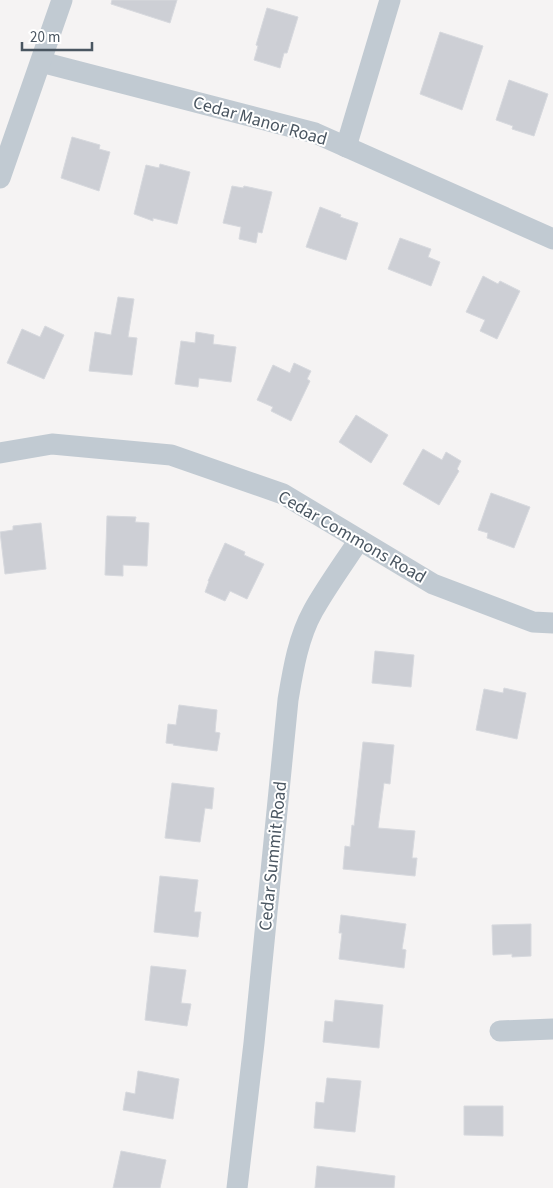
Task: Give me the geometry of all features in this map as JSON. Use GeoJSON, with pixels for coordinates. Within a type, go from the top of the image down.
{"type":"FeatureCollection","features":[{"type":"Feature","properties":{"kind":"street"},"geometry":{"type":"LineString","coordinates":[[0,178],[62,0]]}},
{"type":"Feature","properties":{"kind":"street"},"geometry":{"type":"LineString","coordinates":[[346,147],[390,0]]}},
{"type":"Feature","properties":{"kind":"street","name":"Cedar Manor Road"},"geometry":{"type":"LineString","coordinates":[[41,62],[315,133],[553,239]]}},
{"type":"Feature","properties":{"kind":"street","name":"Cedar Commons Road"},"geometry":{"type":"LineString","coordinates":[[0,453],[52,444],[171,455],[283,494],[433,584],[533,622],[553,623]]}},
{"type":"Feature","properties":{"kind":"street","name":"Cedar Summit Road"},"geometry":{"type":"LineString","coordinates":[[237,1188],[254,1043],[288,700],[294,666],[312,612],[359,540]]}},
{"type":"Feature","properties":{"kind":"street"},"geometry":{"type":"LineString","coordinates":[[500,1031],[553,1028]]}},
{"type":"Feature","properties":{"kind":"building"},"geometry":{"type":"Polygon","coordinates":[[[112,0],[177,0],[170,23],[111,4],[112,0]]]}},
{"type":"Feature","properties":{"kind":"building"},"geometry":{"type":"Polygon","coordinates":[[[267,8],[298,17],[287,53],[284,53],[280,68],[254,60],[258,46],[256,45],[267,8]]]}},
{"type":"Feature","properties":{"kind":"building"},"geometry":{"type":"Polygon","coordinates":[[[440,32],[483,46],[462,110],[420,94],[440,32]]]}},
{"type":"Feature","properties":{"kind":"building"},"geometry":{"type":"Polygon","coordinates":[[[509,80],[548,94],[534,136],[512,129],[513,126],[496,120],[509,80]]]}},
{"type":"Feature","properties":{"kind":"building"},"geometry":{"type":"Polygon","coordinates":[[[72,137],[100,145],[99,149],[110,152],[99,191],[61,178],[72,137]]]}},
{"type":"Feature","properties":{"kind":"building"},"geometry":{"type":"Polygon","coordinates":[[[160,164],[190,172],[177,224],[153,218],[153,221],[134,214],[146,165],[159,168],[160,164]]]}},
{"type":"Feature","properties":{"kind":"building"},"geometry":{"type":"Polygon","coordinates":[[[232,186],[243,188],[244,186],[272,192],[262,233],[258,232],[256,243],[239,239],[241,227],[223,223],[232,186]]]}},
{"type":"Feature","properties":{"kind":"building"},"geometry":{"type":"Polygon","coordinates":[[[320,207],[358,223],[346,260],[306,247],[320,207]]]}},
{"type":"Feature","properties":{"kind":"building"},"geometry":{"type":"Polygon","coordinates":[[[400,238],[431,249],[428,257],[440,262],[431,286],[388,269],[400,238]]]}},
{"type":"Feature","properties":{"kind":"building"},"geometry":{"type":"Polygon","coordinates":[[[483,276],[498,284],[500,281],[520,291],[497,339],[480,331],[485,320],[466,312],[483,276]]]}},
{"type":"Feature","properties":{"kind":"building"},"geometry":{"type":"Polygon","coordinates":[[[118,297],[134,299],[128,337],[137,338],[132,375],[89,371],[95,332],[111,335],[118,297]]]}},
{"type":"Feature","properties":{"kind":"building"},"geometry":{"type":"Polygon","coordinates":[[[45,326],[64,335],[44,379],[7,363],[22,329],[40,337],[45,326]]]}},
{"type":"Feature","properties":{"kind":"building"},"geometry":{"type":"Polygon","coordinates":[[[196,332],[214,335],[213,344],[236,347],[231,382],[199,378],[198,387],[175,384],[181,341],[195,343],[196,332]]]}},
{"type":"Feature","properties":{"kind":"building"},"geometry":{"type":"Polygon","coordinates":[[[294,363],[311,371],[307,379],[310,381],[291,421],[271,411],[273,407],[257,400],[273,365],[290,373],[294,363]]]}},
{"type":"Feature","properties":{"kind":"building"},"geometry":{"type":"Polygon","coordinates":[[[356,415],[388,435],[371,463],[339,442],[356,415]]]}},
{"type":"Feature","properties":{"kind":"building"},"geometry":{"type":"Polygon","coordinates":[[[423,449],[442,460],[446,452],[461,461],[457,469],[459,471],[439,505],[403,484],[423,449]]]}},
{"type":"Feature","properties":{"kind":"building"},"geometry":{"type":"Polygon","coordinates":[[[491,493],[530,507],[514,548],[487,538],[488,533],[478,530],[491,493]]]}},
{"type":"Feature","properties":{"kind":"building"},"geometry":{"type":"Polygon","coordinates":[[[107,516],[136,517],[135,522],[149,523],[147,566],[123,565],[123,576],[105,575],[107,516]]]}},
{"type":"Feature","properties":{"kind":"building"},"geometry":{"type":"Polygon","coordinates":[[[41,523],[46,569],[5,574],[0,532],[13,530],[13,526],[41,523]]]}},
{"type":"Feature","properties":{"kind":"building"},"geometry":{"type":"Polygon","coordinates":[[[225,543],[245,552],[244,555],[264,564],[247,599],[230,591],[225,601],[205,592],[225,543]]]}},
{"type":"Feature","properties":{"kind":"building"},"geometry":{"type":"Polygon","coordinates":[[[375,651],[414,655],[411,687],[372,683],[375,651]]]}},
{"type":"Feature","properties":{"kind":"building"},"geometry":{"type":"Polygon","coordinates":[[[504,688],[526,693],[517,739],[476,730],[484,689],[503,693],[504,688]]]}},
{"type":"Feature","properties":{"kind":"building"},"geometry":{"type":"Polygon","coordinates":[[[179,705],[217,710],[215,732],[220,733],[217,751],[166,743],[168,724],[176,725],[179,705]]]}},
{"type":"Feature","properties":{"kind":"building"},"geometry":{"type":"Polygon","coordinates":[[[363,742],[394,745],[390,784],[384,783],[378,828],[415,831],[412,858],[417,858],[415,876],[343,869],[345,846],[350,847],[352,825],[354,826],[363,742]]]}},
{"type":"Feature","properties":{"kind":"building"},"geometry":{"type":"Polygon","coordinates":[[[172,783],[214,788],[212,809],[205,808],[200,842],[165,838],[172,783]]]}},
{"type":"Feature","properties":{"kind":"building"},"geometry":{"type":"Polygon","coordinates":[[[160,876],[198,880],[194,912],[201,912],[198,937],[154,932],[160,876]]]}},
{"type":"Feature","properties":{"kind":"building"},"geometry":{"type":"Polygon","coordinates":[[[341,915],[406,924],[402,949],[406,950],[404,968],[339,959],[342,933],[339,933],[341,915]]]}},
{"type":"Feature","properties":{"kind":"building"},"geometry":{"type":"Polygon","coordinates":[[[531,924],[531,956],[493,955],[492,925],[531,924]]]}},
{"type":"Feature","properties":{"kind":"building"},"geometry":{"type":"Polygon","coordinates":[[[151,966],[186,970],[181,1003],[191,1004],[187,1026],[145,1020],[151,966]]]}},
{"type":"Feature","properties":{"kind":"building"},"geometry":{"type":"Polygon","coordinates":[[[335,1000],[383,1005],[379,1048],[323,1042],[325,1021],[333,1022],[335,1000]]]}},
{"type":"Feature","properties":{"kind":"building"},"geometry":{"type":"Polygon","coordinates":[[[138,1071],[179,1079],[173,1119],[123,1110],[126,1092],[135,1094],[138,1071]]]}},
{"type":"Feature","properties":{"kind":"building"},"geometry":{"type":"Polygon","coordinates":[[[327,1078],[361,1081],[355,1132],[314,1128],[316,1102],[324,1103],[327,1078]]]}},
{"type":"Feature","properties":{"kind":"building"},"geometry":{"type":"Polygon","coordinates":[[[464,1106],[503,1106],[503,1136],[464,1135],[464,1106]]]}},
{"type":"Feature","properties":{"kind":"building"},"geometry":{"type":"Polygon","coordinates":[[[121,1151],[166,1160],[160,1188],[113,1188],[121,1151]]]}},
{"type":"Feature","properties":{"kind":"building"},"geometry":{"type":"Polygon","coordinates":[[[317,1166],[395,1176],[394,1188],[315,1188],[317,1166]]]}}]}
